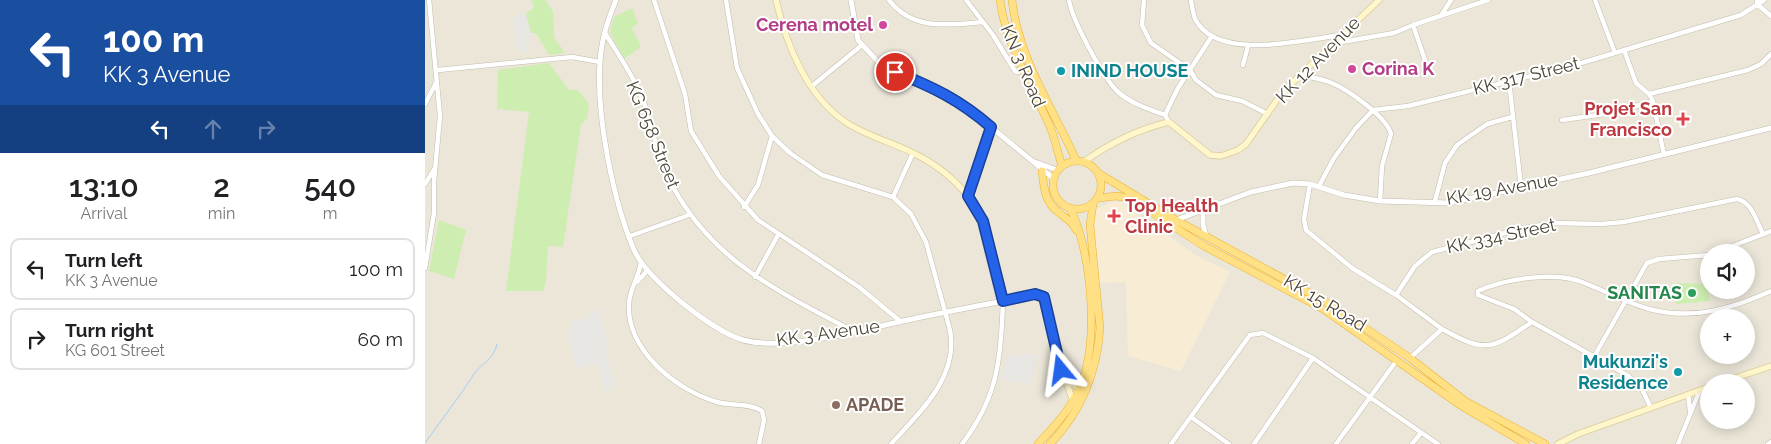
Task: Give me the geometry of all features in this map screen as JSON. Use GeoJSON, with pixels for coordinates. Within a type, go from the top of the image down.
{"type":"FeatureCollection","features":[{"type":"Feature","properties":{"kind":"highway","name":"KN 3 Road"},"geometry":{"type":"LineString","coordinates":[[1000,0],[1003,21],[1051,130],[1060,168]]}},
{"type":"Feature","properties":{"kind":"highway","name":"KN 3 Road"},"geometry":{"type":"LineString","coordinates":[[1012,0],[1015,21],[1032,67],[1075,160]]}},
{"type":"Feature","properties":{"kind":"highway"},"geometry":{"type":"LineString","coordinates":[[1038,444],[1073,400],[1080,388],[1090,354],[1091,328],[1087,246],[1095,201],[1101,181],[1099,173],[1085,161],[1075,160],[1060,168],[1053,178],[1053,192],[1057,200],[1070,208],[1078,209],[1095,201]]}},
{"type":"Feature","properties":{"kind":"highway"},"geometry":{"type":"LineString","coordinates":[[1042,171],[1049,204],[1069,219],[1087,246]]}},
{"type":"Feature","properties":{"kind":"highway","name":"KK 15 Road"},"geometry":{"type":"LineString","coordinates":[[1099,173],[1176,220],[1326,302],[1410,358],[1465,401],[1545,444]]}},
{"type":"Feature","properties":{"kind":"highway","name":"KK 15 Road"},"geometry":{"type":"LineString","coordinates":[[1095,201],[1117,196],[1136,202],[1205,246],[1323,310],[1460,405],[1526,444]]}},
{"type":"Feature","properties":{"kind":"highway"},"geometry":{"type":"LineString","coordinates":[[1050,444],[1080,405],[1090,380],[1100,328],[1087,246],[1070,208]]}},
{"type":"Feature","properties":{"kind":"main road"},"geometry":{"type":"LineString","coordinates":[[776,0],[790,46],[812,86],[825,103],[847,123],[913,153],[940,169],[968,196],[983,221],[1003,301]]}},
{"type":"Feature","properties":{"kind":"main road","name":"KK 12 Avenue"},"geometry":{"type":"LineString","coordinates":[[1169,122],[1204,152],[1221,156],[1246,144],[1277,100],[1336,43],[1341,35],[1379,0]]}},
{"type":"Feature","properties":{"kind":"main road"},"geometry":{"type":"LineString","coordinates":[[1085,161],[1098,152],[1141,131],[1169,122]]}},
{"type":"Feature","properties":{"kind":"main road","name":"KK 3 Avenue"},"geometry":{"type":"LineString","coordinates":[[1003,301],[1035,294],[1044,297],[1055,350],[1073,400]]}},
{"type":"Feature","properties":{"kind":"main road"},"geometry":{"type":"LineString","coordinates":[[1747,374],[1771,366]]}},
{"type":"Feature","properties":{"kind":"main road"},"geometry":{"type":"LineString","coordinates":[[1065,380],[1080,388]]}},
{"type":"Feature","properties":{"kind":"main road"},"geometry":{"type":"LineString","coordinates":[[1558,444],[1578,434],[1700,390]]}},
{"type":"Feature","properties":{"kind":"street"},"geometry":{"type":"LineString","coordinates":[[425,268],[434,213],[435,168],[441,116],[438,70],[429,0]]}},
{"type":"Feature","properties":{"kind":"street","name":"KK 3 Avenue"},"geometry":{"type":"LineString","coordinates":[[616,0],[605,33],[600,62],[607,150],[630,236],[641,262],[647,270],[704,319],[728,334],[743,340],[761,342],[784,341],[855,332],[1003,301]]}},
{"type":"Feature","properties":{"kind":"street"},"geometry":{"type":"LineString","coordinates":[[654,0],[685,94],[688,117],[698,144],[744,207],[778,236],[859,287],[901,321]]}},
{"type":"Feature","properties":{"kind":"street"},"geometry":{"type":"LineString","coordinates":[[726,0],[737,68],[758,114],[772,136],[790,153],[822,175],[893,197],[911,214],[926,242],[952,342],[950,364],[946,374],[930,398],[891,444]]}},
{"type":"Feature","properties":{"kind":"street"},"geometry":{"type":"LineString","coordinates":[[851,0],[854,26],[858,40],[881,65],[958,100],[1042,171],[1053,178]]}},
{"type":"Feature","properties":{"kind":"street"},"geometry":{"type":"LineString","coordinates":[[889,0],[900,12],[925,24],[983,22]]}},
{"type":"Feature","properties":{"kind":"street"},"geometry":{"type":"LineString","coordinates":[[966,0],[1015,71],[1032,67]]}},
{"type":"Feature","properties":{"kind":"street"},"geometry":{"type":"LineString","coordinates":[[1069,0],[1075,22],[1111,85],[1133,101],[1165,115],[1169,122]]}},
{"type":"Feature","properties":{"kind":"street"},"geometry":{"type":"LineString","coordinates":[[1144,0],[1143,25],[1151,43],[1190,70],[1196,80],[1216,95],[1242,101],[1268,114]]}},
{"type":"Feature","properties":{"kind":"street"},"geometry":{"type":"LineString","coordinates":[[1191,0],[1194,17],[1212,36],[1247,46],[1341,35]]}},
{"type":"Feature","properties":{"kind":"street"},"geometry":{"type":"LineString","coordinates":[[1442,14],[1451,0]]}},
{"type":"Feature","properties":{"kind":"street"},"geometry":{"type":"LineString","coordinates":[[1336,43],[1394,33],[1413,24],[1488,0]]}},
{"type":"Feature","properties":{"kind":"street"},"geometry":{"type":"LineString","coordinates":[[1595,0],[1615,53]]}},
{"type":"Feature","properties":{"kind":"street","name":"KK 317 Street"},"geometry":{"type":"LineString","coordinates":[[1373,110],[1408,106],[1615,53],[1741,15],[1757,2],[1763,0]]}},
{"type":"Feature","properties":{"kind":"street"},"geometry":{"type":"LineString","coordinates":[[1757,2],[1771,16]]}},
{"type":"Feature","properties":{"kind":"street"},"geometry":{"type":"LineString","coordinates":[[1413,24],[1425,60]]}},
{"type":"Feature","properties":{"kind":"street","name":"KG 658 Street"},"geometry":{"type":"LineString","coordinates":[[605,33],[639,91],[666,173],[689,215],[722,252],[755,277],[855,332]]}},
{"type":"Feature","properties":{"kind":"street"},"geometry":{"type":"LineString","coordinates":[[1165,115],[1178,88],[1212,36]]}},
{"type":"Feature","properties":{"kind":"street"},"geometry":{"type":"LineString","coordinates":[[812,86],[862,45]]}},
{"type":"Feature","properties":{"kind":"street"},"geometry":{"type":"LineString","coordinates":[[1243,65],[1247,46]]}},
{"type":"Feature","properties":{"kind":"street"},"geometry":{"type":"LineString","coordinates":[[1625,50],[1636,83],[1649,94],[1653,101],[1664,155]]}},
{"type":"Feature","properties":{"kind":"street"},"geometry":{"type":"LineString","coordinates":[[1649,94],[1748,70],[1761,64],[1771,54]]}},
{"type":"Feature","properties":{"kind":"street"},"geometry":{"type":"LineString","coordinates":[[438,70],[572,57],[600,62]]}},
{"type":"Feature","properties":{"kind":"street"},"geometry":{"type":"LineString","coordinates":[[1301,75],[1335,84],[1373,110],[1391,134],[1382,166],[1380,201]]}},
{"type":"Feature","properties":{"kind":"street"},"geometry":{"type":"LineString","coordinates":[[425,104],[438,80]]}},
{"type":"Feature","properties":{"kind":"street"},"geometry":{"type":"LineString","coordinates":[[1509,81],[1521,187]]}},
{"type":"Feature","properties":{"kind":"street"},"geometry":{"type":"LineString","coordinates":[[1562,120],[1611,113],[1653,101]]}},
{"type":"Feature","properties":{"kind":"street"},"geometry":{"type":"LineString","coordinates":[[1319,186],[1333,158],[1356,128],[1373,110]]}},
{"type":"Feature","properties":{"kind":"street"},"geometry":{"type":"LineString","coordinates":[[1435,201],[1445,163],[1457,144],[1487,124],[1512,117]]}},
{"type":"Feature","properties":{"kind":"street"},"geometry":{"type":"LineString","coordinates":[[968,196],[991,127]]}},
{"type":"Feature","properties":{"kind":"street","name":"KK 19 Avenue"},"geometry":{"type":"LineString","coordinates":[[1176,220],[1274,186],[1293,183],[1310,184],[1344,195],[1380,201],[1456,202],[1664,155],[1771,128]]}},
{"type":"Feature","properties":{"kind":"street"},"geometry":{"type":"LineString","coordinates":[[744,207],[758,184],[772,136]]}},
{"type":"Feature","properties":{"kind":"street"},"geometry":{"type":"LineString","coordinates":[[893,197],[913,153]]}},
{"type":"Feature","properties":{"kind":"street"},"geometry":{"type":"LineString","coordinates":[[1030,160],[1060,168]]}},
{"type":"Feature","properties":{"kind":"street"},"geometry":{"type":"LineString","coordinates":[[425,184],[435,168]]}},
{"type":"Feature","properties":{"kind":"street"},"geometry":{"type":"LineString","coordinates":[[1310,184],[1304,219],[1306,230],[1352,268],[1396,295],[1442,329],[1475,346],[1486,346],[1503,342],[1532,322]]}},
{"type":"Feature","properties":{"kind":"street","name":"KK 334 Street"},"geometry":{"type":"LineString","coordinates":[[1396,295],[1415,266],[1432,252],[1543,225],[1624,222],[1737,199],[1745,202],[1749,207],[1763,234]]}},
{"type":"Feature","properties":{"kind":"street"},"geometry":{"type":"LineString","coordinates":[[1203,210],[1203,228],[1206,237]]}},
{"type":"Feature","properties":{"kind":"street"},"geometry":{"type":"LineString","coordinates":[[630,236],[689,215]]}},
{"type":"Feature","properties":{"kind":"street"},"geometry":{"type":"LineString","coordinates":[[1737,244],[1771,231]]}},
{"type":"Feature","properties":{"kind":"street"},"geometry":{"type":"LineString","coordinates":[[755,277],[778,236]]}},
{"type":"Feature","properties":{"kind":"street"},"geometry":{"type":"LineString","coordinates":[[1595,355],[1642,268],[1652,260],[1700,255]]}},
{"type":"Feature","properties":{"kind":"street"},"geometry":{"type":"LineString","coordinates":[[641,262],[629,300],[631,320],[644,350],[672,379],[699,395],[719,403],[751,407],[762,412],[764,420],[759,444]]}},
{"type":"Feature","properties":{"kind":"street"},"geometry":{"type":"LineString","coordinates":[[633,287],[647,270]]}},
{"type":"Feature","properties":{"kind":"street"},"geometry":{"type":"LineString","coordinates":[[1651,408],[1636,382],[1595,355],[1532,322],[1514,309],[1478,295],[1478,291],[1498,284],[1546,277],[1565,277],[1654,310],[1701,313],[1737,306],[1771,291]]}},
{"type":"Feature","properties":{"kind":"street"},"geometry":{"type":"LineString","coordinates":[[962,444],[981,418],[994,384],[999,356],[1003,301]]}},
{"type":"Feature","properties":{"kind":"street"},"geometry":{"type":"LineString","coordinates":[[1410,358],[1442,329]]}},
{"type":"Feature","properties":{"kind":"street"},"geometry":{"type":"LineString","coordinates":[[1171,444],[1251,335],[1263,333],[1313,358],[1439,444]]}},
{"type":"Feature","properties":{"kind":"street"},"geometry":{"type":"LineString","coordinates":[[1254,444],[1313,358]]}},
{"type":"Feature","properties":{"kind":"street"},"geometry":{"type":"LineString","coordinates":[[1336,444],[1369,396],[1397,360]]}},
{"type":"Feature","properties":{"kind":"street"},"geometry":{"type":"LineString","coordinates":[[1678,444],[1700,390]]}},
{"type":"Feature","properties":{"kind":"street"},"geometry":{"type":"LineString","coordinates":[[1688,394],[1691,412]]}},
{"type":"Feature","properties":{"kind":"street"},"geometry":{"type":"LineString","coordinates":[[1191,417],[1229,444]]}},
{"type":"Feature","properties":{"kind":"street"},"geometry":{"type":"LineString","coordinates":[[1412,444],[1421,433]]}},
{"type":"Feature","properties":{"kind":"shaded area"},"geometry":{"type":"Polygon","coordinates":[[[425,0],[1771,0],[1771,444],[425,444],[425,0]]]}},
{"type":"Feature","properties":{"kind":"shaded area"},"geometry":{"type":"Polygon","coordinates":[[[525,12],[531,34],[526,54],[516,48],[514,17],[525,12]]]}},
{"type":"Feature","properties":{"kind":"shaded area"},"geometry":{"type":"Polygon","coordinates":[[[1113,201],[1121,202],[1197,256],[1230,272],[1181,371],[1128,356],[1126,282],[1096,283],[1090,234],[1094,210],[1113,201]]]}},
{"type":"Feature","properties":{"kind":"shaded area"},"geometry":{"type":"Polygon","coordinates":[[[599,309],[608,346],[606,352],[615,385],[607,393],[605,392],[597,363],[576,368],[568,338],[571,321],[588,318],[591,311],[599,309]]]}},
{"type":"Feature","properties":{"kind":"shaded area"},"geometry":{"type":"Polygon","coordinates":[[[1037,354],[1031,385],[1001,379],[1007,356],[1037,354]]]}},
{"type":"Feature","properties":{"kind":"green space"},"geometry":{"type":"Polygon","coordinates":[[[531,0],[545,0],[553,11],[554,37],[565,53],[549,55],[536,33],[531,33],[526,13],[534,8],[531,0]]]}},
{"type":"Feature","properties":{"kind":"green space"},"geometry":{"type":"Polygon","coordinates":[[[632,8],[638,23],[632,28],[641,47],[624,59],[610,32],[614,17],[632,8]]]}},
{"type":"Feature","properties":{"kind":"green space"},"geometry":{"type":"Polygon","coordinates":[[[549,63],[569,90],[578,90],[589,104],[587,119],[581,124],[563,247],[548,246],[546,282],[543,291],[506,291],[529,112],[497,109],[498,70],[549,63]]]}},
{"type":"Feature","properties":{"kind":"green space"},"geometry":{"type":"Polygon","coordinates":[[[439,220],[466,230],[454,279],[429,271],[439,220]]]}},
{"type":"Feature","properties":{"kind":"green space","name":"SANITAS"},"geometry":{"type":"Polygon","coordinates":[[[1676,283],[1700,284],[1700,299],[1710,299],[1710,301],[1676,304],[1676,283]]]}},
{"type":"Feature","properties":{"kind":"waterway"},"geometry":{"type":"LineString","coordinates":[[425,443],[477,370],[491,357],[497,344]]}},
{"type":"Feature","properties":{"kind":"place","name":"Cerena motel"},"geometry":{"type":"Point","coordinates":[883,25]}},
{"type":"Feature","properties":{"kind":"place","name":"Corina K"},"geometry":{"type":"Point","coordinates":[1352,69]}},
{"type":"Feature","properties":{"kind":"place","name":"ININD HOUSE"},"geometry":{"type":"Point","coordinates":[1061,71]}},
{"type":"Feature","properties":{"kind":"place","name":"Projet San Francisco"},"geometry":{"type":"Point","coordinates":[1683,119]}},
{"type":"Feature","properties":{"kind":"place","name":"Top Health Clinic"},"geometry":{"type":"Point","coordinates":[1114,216]}},
{"type":"Feature","properties":{"kind":"place","name":"SANITAS"},"geometry":{"type":"Point","coordinates":[1692,293]}},
{"type":"Feature","properties":{"kind":"place","name":"Mukunzi's Residence"},"geometry":{"type":"Point","coordinates":[1678,372]}},
{"type":"Feature","properties":{"kind":"place","name":"APADE"},"geometry":{"type":"Point","coordinates":[836,405]}},
{"type":"Feature","properties":{"kind":"route"},"geometry":{"type":"LineString","coordinates":[[895,72],[958,100],[991,127],[968,196],[983,221],[1003,301],[1035,294],[1044,297],[1047,303],[1055,350],[1061,370]]}}]}
